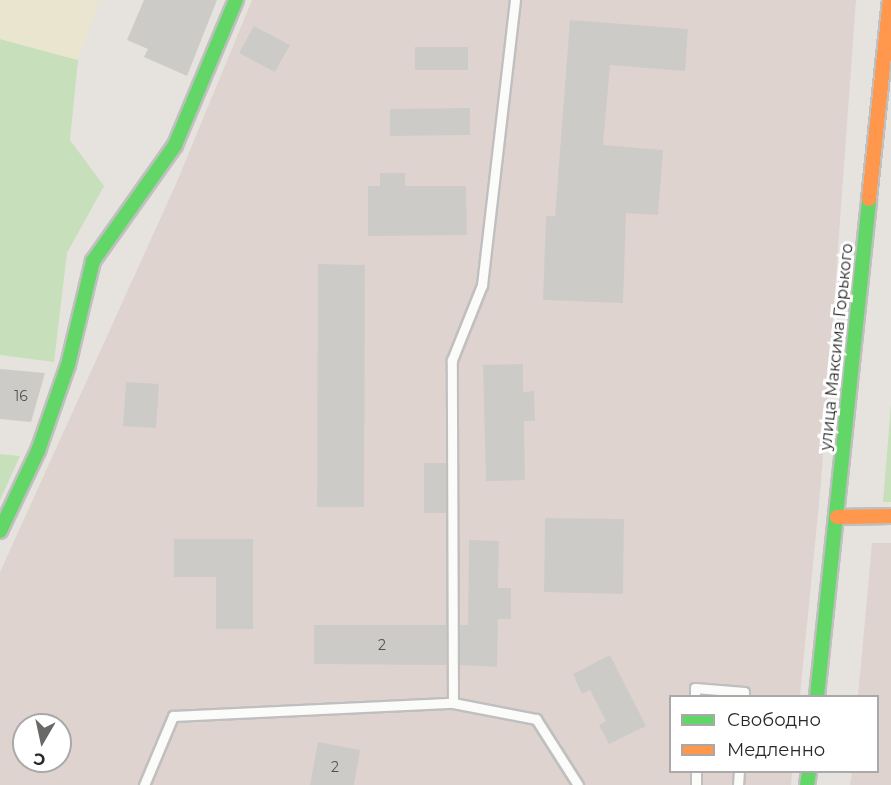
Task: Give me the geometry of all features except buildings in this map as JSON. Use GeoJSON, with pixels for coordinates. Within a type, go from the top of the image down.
{"type":"FeatureCollection","features":[{"type":"Feature","properties":{"kind":"main road"},"geometry":{"type":"LineString","coordinates":[[0,531],[38,451],[68,365],[93,261],[175,145],[236,0]]}},
{"type":"Feature","properties":{"kind":"main road","name":"улица Максима Горького"},"geometry":{"type":"LineString","coordinates":[[817,695],[890,0]]}},
{"type":"Feature","properties":{"kind":"main road"},"geometry":{"type":"LineString","coordinates":[[837,517],[891,516]]}},
{"type":"Feature","properties":{"kind":"lane"},"geometry":{"type":"LineString","coordinates":[[453,703],[452,360],[482,285],[515,0]]}},
{"type":"Feature","properties":{"kind":"lane"},"geometry":{"type":"LineString","coordinates":[[695,695],[695,688],[744,692],[744,695]]}},
{"type":"Feature","properties":{"kind":"lane"},"geometry":{"type":"LineString","coordinates":[[144,785],[173,716],[453,703],[536,719],[578,785]]}},
{"type":"Feature","properties":{"kind":"shaded area"},"geometry":{"type":"Polygon","coordinates":[[[252,0],[856,0],[821,483],[800,695],[669,695],[669,773],[792,773],[791,785],[0,785],[0,572],[176,184],[252,0]]]}},
{"type":"Feature","properties":{"kind":"shaded area"},"geometry":{"type":"Polygon","coordinates":[[[872,543],[891,543],[891,785],[850,785],[852,773],[879,773],[879,695],[858,695],[872,543]]]}},
{"type":"Feature","properties":{"kind":"green space"},"geometry":{"type":"Polygon","coordinates":[[[0,39],[78,60],[70,140],[104,186],[67,253],[54,362],[0,355],[0,39]]]}},
{"type":"Feature","properties":{"kind":"green space"},"geometry":{"type":"Polygon","coordinates":[[[891,404],[891,502],[883,502],[891,404]]]}},
{"type":"Feature","properties":{"kind":"green space"},"geometry":{"type":"Polygon","coordinates":[[[0,454],[20,456],[0,500],[0,454]]]}},
{"type":"Feature","properties":{"kind":"sand"},"geometry":{"type":"Polygon","coordinates":[[[0,0],[99,0],[78,60],[0,39],[0,0]]]}},
{"type":"Feature","properties":{"kind":"traffic: fast"},"geometry":{"type":"LineString","coordinates":[[0,531],[38,451],[68,365],[93,261],[175,145],[236,0]]}},
{"type":"Feature","properties":{"kind":"traffic: fast"},"geometry":{"type":"LineString","coordinates":[[817,695],[869,199]]}},
{"type":"Feature","properties":{"kind":"traffic: fast"},"geometry":{"type":"LineString","coordinates":[[807,785],[809,773]]}},
{"type":"Feature","properties":{"kind":"traffic: slow"},"geometry":{"type":"LineString","coordinates":[[869,199],[890,0]]}},
{"type":"Feature","properties":{"kind":"traffic: slow"},"geometry":{"type":"LineString","coordinates":[[837,517],[891,516]]}}]}
